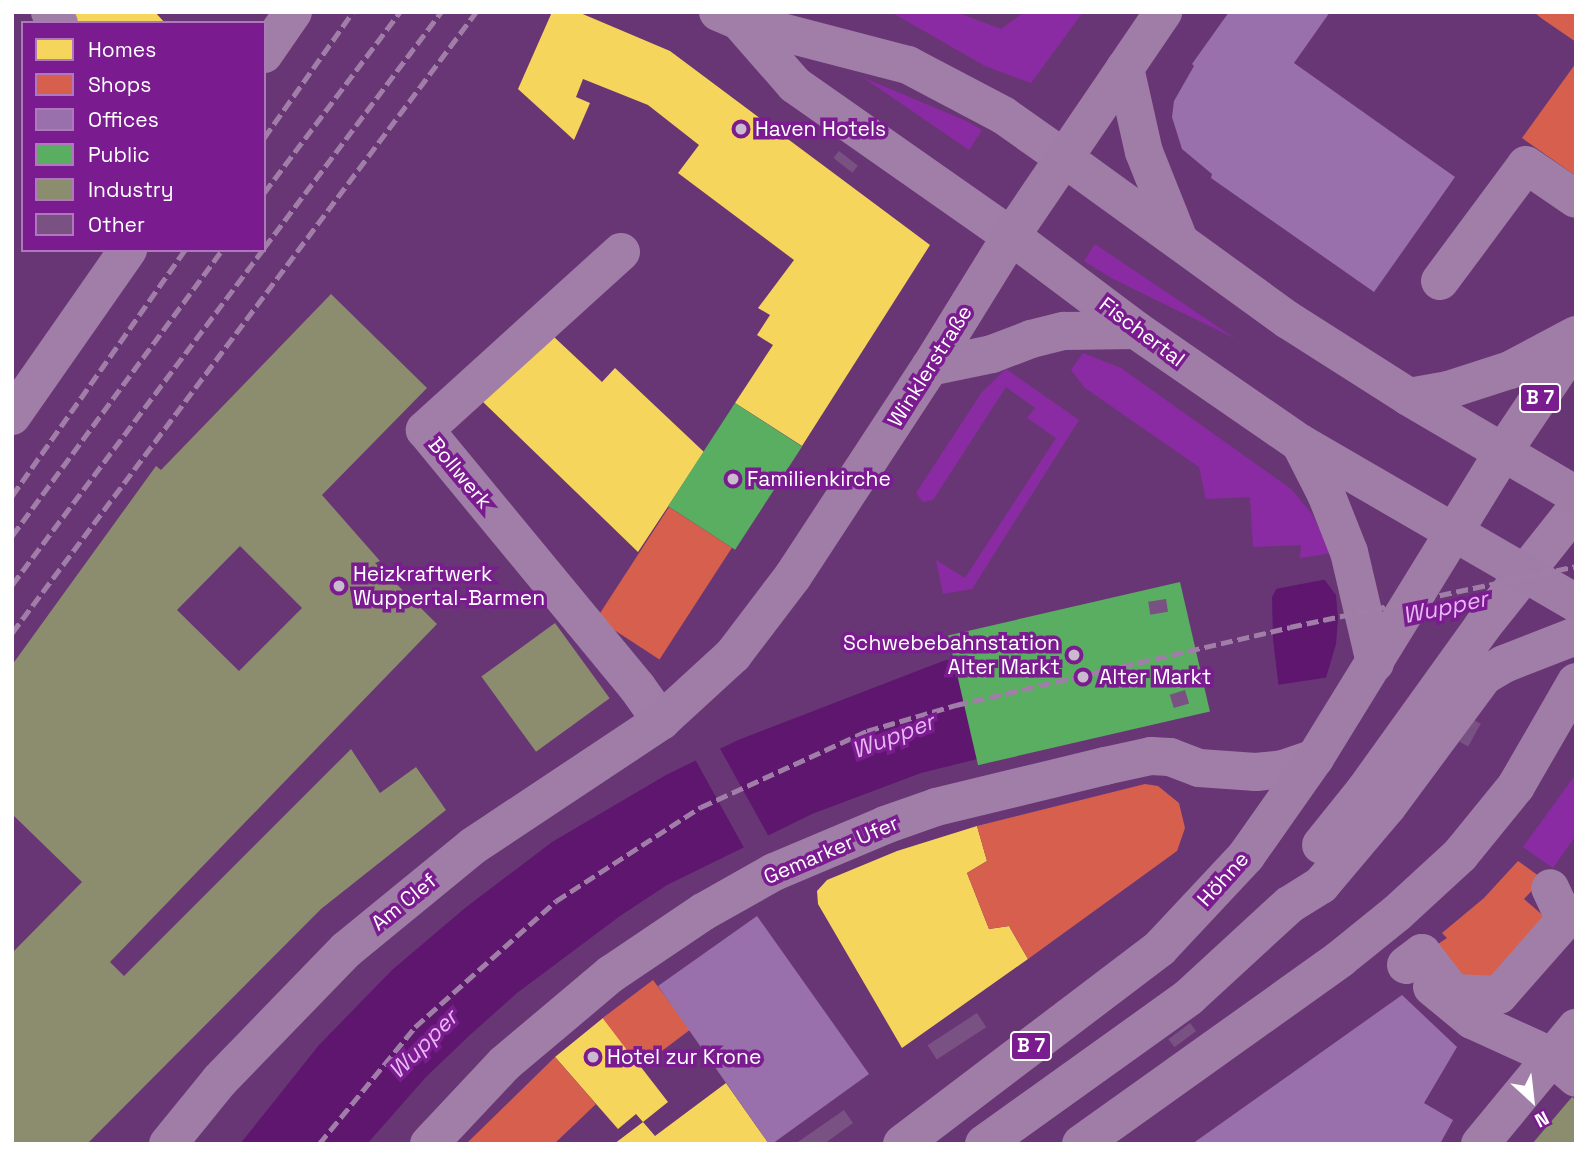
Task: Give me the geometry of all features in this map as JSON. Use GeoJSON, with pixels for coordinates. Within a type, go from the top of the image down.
{"type":"FeatureCollection","features":[{"type":"Feature","properties":{"kind":"main road","name":"Winklerstraße"},"geometry":{"type":"LineString","coordinates":[[671,713],[733,655],[793,576],[1063,158],[1164,12]]}},
{"type":"Feature","properties":{"kind":"main road"},"geometry":{"type":"LineString","coordinates":[[1125,68],[1144,152],[1180,242]]}},
{"type":"Feature","properties":{"kind":"main road","name":"Fischertal"},"geometry":{"type":"LineString","coordinates":[[1063,158],[1288,320],[1409,397],[1503,452],[1574,506]]}},
{"type":"Feature","properties":{"kind":"main road","name":"Fischertal"},"geometry":{"type":"LineString","coordinates":[[1012,236],[1136,330],[1300,443],[1576,603]]}},
{"type":"Feature","properties":{"kind":"main road"},"geometry":{"type":"LineString","coordinates":[[930,367],[992,354],[1031,339],[1065,331],[1136,330]]}},
{"type":"Feature","properties":{"kind":"main road"},"geometry":{"type":"LineString","coordinates":[[1409,397],[1448,390],[1510,370],[1576,335]]}},
{"type":"Feature","properties":{"kind":"main road","name":"B 7"},"geometry":{"type":"LineString","coordinates":[[1456,533],[1503,452],[1576,343]]}},
{"type":"Feature","properties":{"kind":"main road"},"geometry":{"type":"LineString","coordinates":[[1300,443],[1326,494],[1349,552],[1375,663]]}},
{"type":"Feature","properties":{"kind":"main road","name":"Höhne"},"geometry":{"type":"LineString","coordinates":[[902,1144],[1160,948],[1246,856],[1315,758],[1456,533]]}},
{"type":"Feature","properties":{"kind":"main road"},"geometry":{"type":"LineString","coordinates":[[1080,1144],[1340,959],[1397,913],[1460,855],[1516,786],[1576,682]]}},
{"type":"Feature","properties":{"kind":"main road","name":"Am Clef"},"geometry":{"type":"LineString","coordinates":[[169,1144],[220,1080],[346,950],[473,846],[671,713]]}},
{"type":"Feature","properties":{"kind":"main road"},"geometry":{"type":"LineString","coordinates":[[1516,786],[1576,733]]}},
{"type":"Feature","properties":{"kind":"street"},"geometry":{"type":"LineString","coordinates":[[266,51],[293,12]]}},
{"type":"Feature","properties":{"kind":"street","name":"Fischertal"},"geometry":{"type":"LineString","coordinates":[[729,17],[908,65],[1003,116],[1063,158]]}},
{"type":"Feature","properties":{"kind":"street","name":"Fischertal"},"geometry":{"type":"LineString","coordinates":[[729,17],[795,85],[1012,236]]}},
{"type":"Feature","properties":{"kind":"street"},"geometry":{"type":"LineString","coordinates":[[1440,281],[1527,166],[1576,199]]}},
{"type":"Feature","properties":{"kind":"street"},"geometry":{"type":"LineString","coordinates":[[12,416],[127,252]]}},
{"type":"Feature","properties":{"kind":"street","name":"Bollwerk"},"geometry":{"type":"LineString","coordinates":[[621,252],[425,430],[638,687],[671,713]]}},
{"type":"Feature","properties":{"kind":"street"},"geometry":{"type":"LineString","coordinates":[[1289,905],[1305,865],[1365,790],[1432,694],[1574,506]]}},
{"type":"Feature","properties":{"kind":"street"},"geometry":{"type":"LineString","coordinates":[[984,1144],[1189,997],[1289,905],[1321,885],[1387,807],[1484,676],[1504,664],[1560,641]]}},
{"type":"Feature","properties":{"kind":"street","name":"Gemarker Ufer"},"geometry":{"type":"LineString","coordinates":[[429,1144],[504,1063],[611,974],[704,912],[774,872],[885,825],[936,807],[1152,756],[1170,757],[1199,768],[1256,772],[1283,769],[1315,758]]}},
{"type":"Feature","properties":{"kind":"street"},"geometry":{"type":"LineString","coordinates":[[1552,928],[1490,979],[1475,986],[1456,983],[1418,959],[1472,1020],[1563,1067]]}},
{"type":"Feature","properties":{"kind":"street"},"geometry":{"type":"LineString","coordinates":[[1489,1140],[1563,1067],[1576,1028]]}},
{"type":"Feature","properties":{"kind":"shaded area"},"geometry":{"type":"Polygon","coordinates":[[[891,12],[956,12],[1001,29],[1024,12],[1083,12],[1031,83],[985,66],[891,12]]]}},
{"type":"Feature","properties":{"kind":"shaded area"},"geometry":{"type":"Polygon","coordinates":[[[864,78],[964,120],[982,130],[969,150],[864,78]]]}},
{"type":"Feature","properties":{"kind":"shaded area"},"geometry":{"type":"Polygon","coordinates":[[[1095,244],[1236,339],[1113,279],[1084,261],[1095,244]]]}},
{"type":"Feature","properties":{"kind":"shaded area"},"geometry":{"type":"Polygon","coordinates":[[[1083,353],[1121,368],[1291,489],[1312,514],[1332,553],[1300,558],[1301,545],[1253,547],[1250,497],[1206,499],[1199,467],[1085,388],[1071,370],[1083,353]]]}},
{"type":"Feature","properties":{"kind":"shaded area"},"geometry":{"type":"Polygon","coordinates":[[[1006,369],[1079,420],[972,589],[943,594],[936,560],[965,578],[1056,438],[1027,418],[1035,408],[1006,387],[933,500],[923,502],[916,493],[982,392],[1006,369]]]}},
{"type":"Feature","properties":{"kind":"shaded area"},"geometry":{"type":"Polygon","coordinates":[[[1576,774],[1576,835],[1553,868],[1523,847],[1576,774]]]}},
{"type":"Feature","properties":{"kind":"water","name":"Wupper"},"geometry":{"type":"Polygon","coordinates":[[[1385,568],[1350,674],[1277,685],[921,773],[812,814],[667,885],[620,916],[517,993],[470,1035],[426,1077],[367,1144],[240,1144],[319,1045],[392,970],[465,908],[552,842],[666,775],[738,740],[943,661],[1160,611],[1385,568]]]}},
{"type":"Feature","properties":{"kind":"pier"},"geometry":{"type":"Polygon","coordinates":[[[1576,528],[1576,631],[1470,655],[1325,681],[1336,644],[1338,619],[1336,595],[1321,575],[1576,528]]]}},
{"type":"Feature","properties":{"kind":"pier"},"geometry":{"type":"Polygon","coordinates":[[[1280,582],[1272,597],[1273,640],[1279,689],[1190,710],[1168,606],[1280,582]]]}},
{"type":"Feature","properties":{"kind":"pier"},"geometry":{"type":"Polygon","coordinates":[[[718,745],[770,839],[746,852],[694,758],[718,745]]]}},
{"type":"Feature","properties":{"kind":"building: Homes"},"geometry":{"type":"Polygon","coordinates":[[[58,12],[155,12],[163,21],[67,21],[58,12]]]}},
{"type":"Feature","properties":{"kind":"building: Homes"},"geometry":{"type":"Polygon","coordinates":[[[552,12],[578,12],[670,51],[930,245],[802,446],[735,403],[773,345],[757,335],[770,315],[758,308],[794,260],[678,173],[699,145],[648,105],[583,79],[576,97],[590,103],[574,140],[518,89],[552,12]]]}},
{"type":"Feature","properties":{"kind":"building: Homes"},"geometry":{"type":"Polygon","coordinates":[[[553,336],[602,382],[615,368],[704,452],[638,552],[482,401],[553,336]]]}},
{"type":"Feature","properties":{"kind":"building: Homes"},"geometry":{"type":"Polygon","coordinates":[[[977,826],[987,861],[967,873],[989,929],[1009,926],[1028,959],[902,1048],[818,904],[817,891],[827,880],[897,851],[977,826]]]}},
{"type":"Feature","properties":{"kind":"building: Homes"},"geometry":{"type":"Polygon","coordinates":[[[603,1018],[668,1102],[643,1122],[636,1114],[618,1129],[555,1057],[603,1018]]]}},
{"type":"Feature","properties":{"kind":"building: Homes"},"geometry":{"type":"Polygon","coordinates":[[[726,1083],[769,1144],[614,1144],[643,1122],[655,1136],[726,1083]]]}},
{"type":"Feature","properties":{"kind":"building: Shops"},"geometry":{"type":"Polygon","coordinates":[[[1534,12],[1576,12],[1576,42],[1541,18],[1534,12]]]}},
{"type":"Feature","properties":{"kind":"building: Shops"},"geometry":{"type":"Polygon","coordinates":[[[1576,63],[1576,176],[1522,138],[1576,63]]]}},
{"type":"Feature","properties":{"kind":"building: Shops"},"geometry":{"type":"Polygon","coordinates":[[[669,507],[732,548],[659,659],[597,619],[669,507]]]}},
{"type":"Feature","properties":{"kind":"building: Shops"},"geometry":{"type":"Polygon","coordinates":[[[1145,784],[1158,786],[1179,803],[1185,828],[1177,851],[1028,959],[1009,926],[989,929],[967,873],[987,861],[977,826],[1145,784]]]}},
{"type":"Feature","properties":{"kind":"building: Shops"},"geometry":{"type":"Polygon","coordinates":[[[1518,861],[1543,879],[1524,899],[1546,918],[1490,979],[1475,986],[1423,954],[1447,938],[1442,933],[1484,898],[1518,861]]]}},
{"type":"Feature","properties":{"kind":"building: Shops"},"geometry":{"type":"Polygon","coordinates":[[[653,980],[690,1030],[640,1067],[603,1018],[653,980]]]}},
{"type":"Feature","properties":{"kind":"building: Shops"},"geometry":{"type":"Polygon","coordinates":[[[555,1057],[596,1104],[554,1144],[466,1144],[555,1057]]]}},
{"type":"Feature","properties":{"kind":"building: Offices"},"geometry":{"type":"Polygon","coordinates":[[[1229,12],[1330,12],[1294,63],[1455,177],[1374,292],[1211,178],[1212,174],[1182,149],[1172,117],[1174,101],[1194,66],[1192,64],[1229,12]]]}},
{"type":"Feature","properties":{"kind":"building: Offices"},"geometry":{"type":"Polygon","coordinates":[[[757,916],[869,1074],[772,1144],[769,1144],[658,986],[757,916]]]}},
{"type":"Feature","properties":{"kind":"building: Offices"},"geometry":{"type":"Polygon","coordinates":[[[1402,995],[1457,1047],[1424,1103],[1453,1120],[1440,1144],[1192,1144],[1402,995]]]}},
{"type":"Feature","properties":{"kind":"building: Public","name":"Familienkirche"},"geometry":{"type":"Polygon","coordinates":[[[735,403],[802,447],[735,550],[668,506],[735,403]]]}},
{"type":"Feature","properties":{"kind":"building: Public","name":"Schwebebahnstation Alter Markt"},"geometry":{"type":"Polygon","coordinates":[[[1180,582],[1210,712],[978,765],[948,636],[1180,582]]]}},
{"type":"Feature","properties":{"kind":"building: Industry"},"geometry":{"type":"Polygon","coordinates":[[[331,294],[427,388],[322,495],[380,561],[375,563],[437,624],[110,962],[124,976],[351,749],[380,793],[416,767],[446,810],[321,909],[87,1144],[12,1144],[12,953],[82,882],[12,814],[12,665],[156,466],[161,470],[331,294]],[[240,546],[177,610],[239,671],[302,608],[240,546]]]}},
{"type":"Feature","properties":{"kind":"building: Industry"},"geometry":{"type":"Polygon","coordinates":[[[555,623],[610,698],[536,752],[481,676],[555,623]]]}},
{"type":"Feature","properties":{"kind":"building: Industry"},"geometry":{"type":"Polygon","coordinates":[[[1572,1097],[1576,1100],[1576,1144],[1532,1144],[1572,1097]]]}},
{"type":"Feature","properties":{"kind":"building: Other"},"geometry":{"type":"Polygon","coordinates":[[[839,151],[858,166],[852,173],[833,158],[839,151]]]}},
{"type":"Feature","properties":{"kind":"building: Other"},"geometry":{"type":"Polygon","coordinates":[[[1166,599],[1168,612],[1150,615],[1148,602],[1166,599]]]}},
{"type":"Feature","properties":{"kind":"building: Other"},"geometry":{"type":"Polygon","coordinates":[[[1185,690],[1189,703],[1174,708],[1170,695],[1185,690]]]}},
{"type":"Feature","properties":{"kind":"building: Other"},"geometry":{"type":"Polygon","coordinates":[[[1472,719],[1481,724],[1468,747],[1459,742],[1472,719]]]}},
{"type":"Feature","properties":{"kind":"building: Other"},"geometry":{"type":"Polygon","coordinates":[[[977,1013],[986,1027],[937,1059],[928,1045],[977,1013]]]}},
{"type":"Feature","properties":{"kind":"building: Other"},"geometry":{"type":"Polygon","coordinates":[[[1190,1023],[1196,1031],[1174,1047],[1168,1039],[1190,1023]]]}},
{"type":"Feature","properties":{"kind":"building: Other"},"geometry":{"type":"Polygon","coordinates":[[[844,1110],[853,1123],[824,1144],[795,1144],[844,1110]]]}},
{"type":"Feature","properties":{"kind":"railway"},"geometry":{"type":"LineString","coordinates":[[266,135],[353,12]]}},
{"type":"Feature","properties":{"kind":"railway"},"geometry":{"type":"LineString","coordinates":[[266,190],[400,12]]}},
{"type":"Feature","properties":{"kind":"railway"},"geometry":{"type":"LineString","coordinates":[[266,245],[441,12]]}},
{"type":"Feature","properties":{"kind":"railway"},"geometry":{"type":"LineString","coordinates":[[12,633],[476,12]]}},
{"type":"Feature","properties":{"kind":"railway"},"geometry":{"type":"LineString","coordinates":[[12,496],[184,252]]}},
{"type":"Feature","properties":{"kind":"railway"},"geometry":{"type":"LineString","coordinates":[[12,536],[221,252]]}},
{"type":"Feature","properties":{"kind":"railway"},"geometry":{"type":"LineString","coordinates":[[12,585],[262,252]]}},
{"type":"Feature","properties":{"kind":"railway"},"geometry":{"type":"LineString","coordinates":[[319,1144],[415,1027],[556,901],[701,807],[867,731],[956,705],[1290,627],[1576,566]]}},
{"type":"Feature","properties":{"kind":"place","name":"Haven Hotels"},"geometry":{"type":"Point","coordinates":[741,129]}},
{"type":"Feature","properties":{"kind":"place","name":"Familienkirche"},"geometry":{"type":"Point","coordinates":[733,479]}},
{"type":"Feature","properties":{"kind":"place","name":"Heizkraftwerk Wuppertal-Barmen"},"geometry":{"type":"Point","coordinates":[339,586]}},
{"type":"Feature","properties":{"kind":"place","name":"Schwebebahnstation Alter Markt"},"geometry":{"type":"Point","coordinates":[1074,655]}},
{"type":"Feature","properties":{"kind":"place","name":"Alter Markt"},"geometry":{"type":"Point","coordinates":[1083,677]}},
{"type":"Feature","properties":{"kind":"place","name":"Hotel zur Krone"},"geometry":{"type":"Point","coordinates":[593,1057]}}]}
